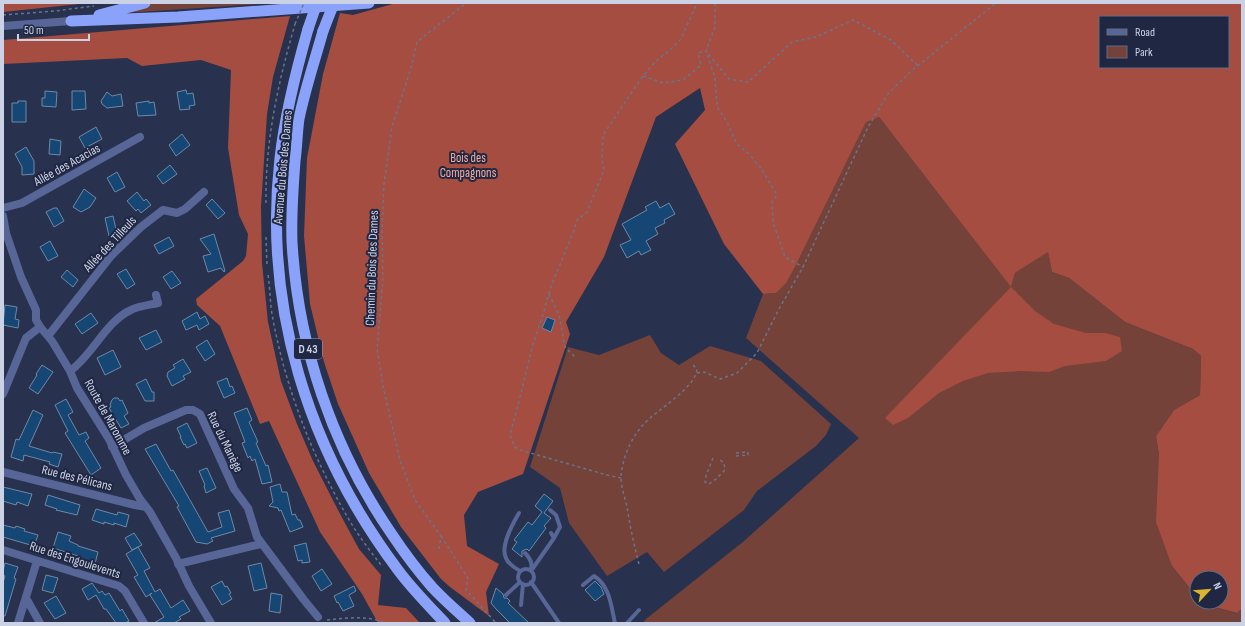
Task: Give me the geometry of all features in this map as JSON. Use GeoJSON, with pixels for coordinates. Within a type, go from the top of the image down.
{"type":"FeatureCollection","features":[{"type":"Feature","properties":{"kind":"highway"},"geometry":{"type":"LineString","coordinates":[[71,21],[118,11],[145,3]]}},
{"type":"Feature","properties":{"kind":"highway","name":"Avenue du Bois des Dames"},"geometry":{"type":"LineString","coordinates":[[317,3],[295,76],[284,123],[280,158],[276,225],[280,282],[286,324],[301,385],[326,451],[343,485],[360,514],[399,571],[421,598],[445,623]]}},
{"type":"Feature","properties":{"kind":"highway","name":"Avenue du Bois des Dames"},"geometry":{"type":"LineString","coordinates":[[334,3],[323,31],[310,73],[299,119],[292,197],[292,241],[302,325],[313,369],[325,406],[340,445],[358,480],[375,510],[402,549],[432,587],[470,623]]}},
{"type":"Feature","properties":{"kind":"highway"},"geometry":{"type":"LineString","coordinates":[[71,21],[178,17],[369,3]]}},
{"type":"Feature","properties":{"kind":"street"},"geometry":{"type":"LineString","coordinates":[[3,26],[71,21]]}},
{"type":"Feature","properties":{"kind":"street","name":"Allée des Acacias"},"geometry":{"type":"LineString","coordinates":[[3,208],[22,203],[140,137]]}},
{"type":"Feature","properties":{"kind":"street","name":"Allée des Tilleuls"},"geometry":{"type":"LineString","coordinates":[[48,336],[111,256],[141,227],[162,210],[177,213],[185,209],[204,192]]}},
{"type":"Feature","properties":{"kind":"street","name":"Route de Maromme"},"geometry":{"type":"LineString","coordinates":[[3,216],[6,232],[21,277],[36,310],[36,320],[52,341],[84,400],[102,426],[126,475],[146,507],[211,623]]}},
{"type":"Feature","properties":{"kind":"street"},"geometry":{"type":"LineString","coordinates":[[70,372],[81,362],[121,316],[131,309],[158,303],[156,295]]}},
{"type":"Feature","properties":{"kind":"street"},"geometry":{"type":"LineString","coordinates":[[3,394],[26,338],[40,326]]}},
{"type":"Feature","properties":{"kind":"street","name":"Rue du Manège"},"geometry":{"type":"LineString","coordinates":[[112,447],[144,428],[186,410],[193,410],[200,414],[234,489],[248,508],[257,537],[261,544],[318,617]]}},
{"type":"Feature","properties":{"kind":"street","name":"Rue des Pélicans"},"geometry":{"type":"LineString","coordinates":[[3,472],[146,507]]}},
{"type":"Feature","properties":{"kind":"street"},"geometry":{"type":"LineString","coordinates":[[178,564],[261,544]]}},
{"type":"Feature","properties":{"kind":"street","name":"Rue des Engoulevents"},"geometry":{"type":"LineString","coordinates":[[3,550],[119,586],[125,591],[144,623]]}},
{"type":"Feature","properties":{"kind":"street"},"geometry":{"type":"LineString","coordinates":[[18,623],[37,561]]}},
{"type":"Feature","properties":{"kind":"street"},"geometry":{"type":"LineString","coordinates":[[26,598],[40,623]]}},
{"type":"Feature","properties":{"kind":"lane"},"geometry":{"type":"LineString","coordinates":[[531,571],[560,527],[556,515],[550,510]]}},
{"type":"Feature","properties":{"kind":"lane"},"geometry":{"type":"LineString","coordinates":[[518,512],[508,531],[505,558],[510,564],[520,571]]}},
{"type":"Feature","properties":{"kind":"lane"},"geometry":{"type":"LineString","coordinates":[[551,533],[554,538]]}},
{"type":"Feature","properties":{"kind":"lane"},"geometry":{"type":"LineString","coordinates":[[525,553],[530,559],[532,565],[531,571],[533,578],[531,582]]}},
{"type":"Feature","properties":{"kind":"lane"},"geometry":{"type":"LineString","coordinates":[[520,571],[527,569],[531,571]]}},
{"type":"Feature","properties":{"kind":"lane"},"geometry":{"type":"LineString","coordinates":[[520,571],[518,575],[522,583],[521,605]]}},
{"type":"Feature","properties":{"kind":"lane"},"geometry":{"type":"LineString","coordinates":[[583,585],[594,576],[598,578],[607,590],[615,623]]}},
{"type":"Feature","properties":{"kind":"lane"},"geometry":{"type":"LineString","coordinates":[[506,595],[522,583],[527,584],[531,582]]}},
{"type":"Feature","properties":{"kind":"lane"},"geometry":{"type":"LineString","coordinates":[[531,582],[559,623]]}},
{"type":"Feature","properties":{"kind":"lane"},"geometry":{"type":"LineString","coordinates":[[627,623],[638,610]]}},
{"type":"Feature","properties":{"kind":"path"},"geometry":{"type":"LineString","coordinates":[[295,24],[304,3]]}},
{"type":"Feature","properties":{"kind":"path","name":"Chemin du Bois des Dames"},"geometry":{"type":"LineString","coordinates":[[466,3],[417,42],[411,68],[392,127],[384,184],[382,230],[383,278],[377,349],[384,391],[400,460],[415,500],[441,536],[468,578],[466,590],[496,623]]}},
{"type":"Feature","properties":{"kind":"path"},"geometry":{"type":"LineString","coordinates":[[621,478],[520,450],[515,447],[510,435],[520,401],[533,344],[548,294],[574,233],[577,220],[586,212],[604,170],[602,159],[602,135],[655,62],[671,49],[681,38],[697,3]]}},
{"type":"Feature","properties":{"kind":"path"},"geometry":{"type":"LineString","coordinates":[[715,3],[715,27],[706,51],[715,78],[717,107],[727,122],[737,144],[748,152],[761,168],[777,195],[772,202],[773,222],[786,257],[803,267]]}},
{"type":"Feature","properties":{"kind":"path"},"geometry":{"type":"LineString","coordinates":[[697,373],[704,372],[720,379],[737,373],[757,353],[778,309],[803,267],[868,127],[888,94],[918,66],[996,3]]}},
{"type":"Feature","properties":{"kind":"path"},"geometry":{"type":"LineString","coordinates":[[3,16],[100,5]]}},
{"type":"Feature","properties":{"kind":"path"},"geometry":{"type":"LineString","coordinates":[[706,51],[729,78],[748,82],[792,42],[816,37],[853,20],[891,40],[918,66]]}},
{"type":"Feature","properties":{"kind":"path"},"geometry":{"type":"LineString","coordinates":[[644,76],[663,83],[682,80],[701,65],[698,53],[706,51]]}},
{"type":"Feature","properties":{"kind":"path"},"geometry":{"type":"LineString","coordinates":[[548,294],[559,315],[565,347],[576,358]]}},
{"type":"Feature","properties":{"kind":"path"},"geometry":{"type":"LineString","coordinates":[[639,564],[621,478],[624,464],[630,443],[643,424],[687,387],[697,373],[697,368],[692,364]]}},
{"type":"Feature","properties":{"kind":"path"},"geometry":{"type":"LineString","coordinates":[[748,452],[748,455],[736,454],[748,452]]}},
{"type":"Feature","properties":{"kind":"path"},"geometry":{"type":"LineString","coordinates":[[713,458],[705,482],[709,484],[725,470],[724,463],[720,460]]}},
{"type":"Feature","properties":{"kind":"path"},"geometry":{"type":"LineString","coordinates":[[439,549],[441,536]]}},
{"type":"Feature","properties":{"kind":"path"},"geometry":{"type":"LineString","coordinates":[[318,617],[322,620],[356,617],[376,619],[386,623]]}},
{"type":"Feature","properties":{"kind":"green space"},"geometry":{"type":"Polygon","coordinates":[[[3,3],[89,3],[3,12],[3,3]]]}},
{"type":"Feature","properties":{"kind":"green space"},"geometry":{"type":"Polygon","coordinates":[[[154,3],[273,3],[124,13],[154,3]]]}},
{"type":"Feature","properties":{"kind":"green space","name":"Bois des Compagnons"},"geometry":{"type":"Polygon","coordinates":[[[396,3],[1242,3],[1242,608],[1237,613],[1226,610],[1229,610],[1229,570],[1189,570],[1189,587],[1172,566],[1156,522],[1159,455],[1156,436],[1174,410],[1200,395],[1201,356],[1193,349],[1125,322],[1069,278],[1052,272],[1048,252],[1015,273],[1011,287],[879,117],[866,122],[786,283],[776,293],[763,294],[724,244],[675,144],[705,110],[700,88],[656,117],[604,257],[566,322],[570,334],[523,474],[478,492],[464,515],[467,546],[499,564],[486,592],[489,616],[441,579],[401,527],[369,473],[338,404],[324,362],[310,304],[304,236],[307,158],[323,74],[340,13],[353,15],[396,3]]]}},
{"type":"Feature","properties":{"kind":"green space"},"geometry":{"type":"Polygon","coordinates":[[[290,16],[273,77],[267,114],[261,207],[262,263],[268,322],[281,381],[313,461],[359,549],[381,575],[378,605],[406,608],[420,623],[378,623],[362,594],[320,532],[269,421],[260,424],[220,326],[197,305],[196,299],[243,261],[246,256],[248,234],[239,215],[228,148],[231,70],[201,60],[142,66],[127,58],[3,64],[3,40],[290,16]]]}},
{"type":"Feature","properties":{"kind":"green space"},"geometry":{"type":"Polygon","coordinates":[[[879,117],[1011,286],[1015,273],[1048,251],[1052,272],[1069,278],[1125,322],[1193,349],[1201,356],[1200,395],[1174,410],[1156,436],[1172,566],[1189,587],[1189,610],[1225,610],[1236,613],[1242,608],[1242,623],[643,623],[646,619],[744,541],[859,438],[746,338],[763,294],[776,293],[797,263],[866,121],[879,117]]]}},
{"type":"Feature","properties":{"kind":"green space"},"geometry":{"type":"Polygon","coordinates":[[[1011,287],[1035,311],[1054,324],[1086,333],[1105,333],[1120,337],[1122,351],[1106,361],[1065,366],[1049,372],[1020,371],[988,373],[963,381],[939,393],[908,418],[893,425],[885,418],[1011,287]]]}},
{"type":"Feature","properties":{"kind":"green space"},"geometry":{"type":"Polygon","coordinates":[[[650,335],[661,353],[679,365],[710,346],[761,361],[831,424],[826,435],[816,446],[757,491],[744,510],[664,572],[647,552],[607,576],[569,523],[560,488],[530,467],[568,347],[599,355],[650,335]]]}},
{"type":"Feature","properties":{"kind":"building"},"geometry":{"type":"Polygon","coordinates":[[[186,90],[187,94],[193,93],[195,105],[189,106],[190,109],[180,110],[177,92],[186,90]]]}},
{"type":"Feature","properties":{"kind":"building"},"geometry":{"type":"Polygon","coordinates":[[[45,91],[57,92],[56,107],[42,106],[42,98],[45,98],[45,91]]]}},
{"type":"Feature","properties":{"kind":"building"},"geometry":{"type":"Polygon","coordinates":[[[72,91],[85,91],[86,109],[72,110],[72,91]]]}},
{"type":"Feature","properties":{"kind":"building"},"geometry":{"type":"Polygon","coordinates":[[[107,92],[112,96],[121,94],[123,106],[107,108],[102,104],[101,101],[107,92]]]}},
{"type":"Feature","properties":{"kind":"building"},"geometry":{"type":"Polygon","coordinates":[[[18,101],[26,101],[26,122],[12,122],[12,103],[18,103],[18,101]]]}},
{"type":"Feature","properties":{"kind":"building"},"geometry":{"type":"Polygon","coordinates":[[[149,101],[149,103],[154,102],[156,115],[138,116],[136,103],[149,101]]]}},
{"type":"Feature","properties":{"kind":"building"},"geometry":{"type":"Polygon","coordinates":[[[96,127],[102,139],[85,148],[79,137],[96,127]]]}},
{"type":"Feature","properties":{"kind":"building"},"geometry":{"type":"Polygon","coordinates":[[[182,134],[190,145],[176,156],[169,145],[182,134]]]}},
{"type":"Feature","properties":{"kind":"building"},"geometry":{"type":"Polygon","coordinates":[[[50,139],[61,141],[60,155],[49,154],[50,139]]]}},
{"type":"Feature","properties":{"kind":"building"},"geometry":{"type":"Polygon","coordinates":[[[26,147],[34,161],[34,174],[22,175],[22,167],[15,154],[26,147]]]}},
{"type":"Feature","properties":{"kind":"building"},"geometry":{"type":"Polygon","coordinates":[[[170,165],[177,174],[163,184],[157,176],[170,165]]]}},
{"type":"Feature","properties":{"kind":"building"},"geometry":{"type":"Polygon","coordinates":[[[117,172],[125,187],[115,192],[107,178],[117,172]]]}},
{"type":"Feature","properties":{"kind":"building"},"geometry":{"type":"Polygon","coordinates":[[[84,189],[96,198],[90,207],[81,212],[73,207],[84,189]]]}},
{"type":"Feature","properties":{"kind":"building"},"geometry":{"type":"Polygon","coordinates":[[[137,192],[144,201],[146,199],[151,205],[141,213],[138,209],[136,211],[127,201],[137,192]]]}},
{"type":"Feature","properties":{"kind":"building"},"geometry":{"type":"Polygon","coordinates":[[[212,199],[225,213],[218,219],[206,205],[212,199]]]}},
{"type":"Feature","properties":{"kind":"building"},"geometry":{"type":"Polygon","coordinates":[[[656,201],[660,208],[669,203],[675,214],[664,220],[665,223],[655,228],[658,234],[646,241],[651,250],[641,255],[639,251],[627,258],[620,245],[631,240],[622,224],[647,210],[645,207],[656,201]]]}},
{"type":"Feature","properties":{"kind":"building"},"geometry":{"type":"Polygon","coordinates":[[[57,208],[64,221],[54,227],[46,212],[57,208]]]}},
{"type":"Feature","properties":{"kind":"building"},"geometry":{"type":"Polygon","coordinates":[[[113,216],[117,234],[109,236],[105,218],[113,216]]]}},
{"type":"Feature","properties":{"kind":"building"},"geometry":{"type":"Polygon","coordinates":[[[214,234],[225,271],[224,272],[221,268],[208,272],[203,256],[211,254],[200,239],[214,234]]]}},
{"type":"Feature","properties":{"kind":"building"},"geometry":{"type":"Polygon","coordinates":[[[169,237],[174,246],[159,254],[154,245],[169,237]]]}},
{"type":"Feature","properties":{"kind":"building"},"geometry":{"type":"Polygon","coordinates":[[[50,241],[58,256],[48,261],[40,247],[50,241]]]}},
{"type":"Feature","properties":{"kind":"building"},"geometry":{"type":"Polygon","coordinates":[[[126,269],[135,284],[127,289],[117,274],[126,269]]]}},
{"type":"Feature","properties":{"kind":"building"},"geometry":{"type":"Polygon","coordinates":[[[67,270],[78,280],[73,287],[61,277],[67,270]]]}},
{"type":"Feature","properties":{"kind":"building"},"geometry":{"type":"Polygon","coordinates":[[[172,271],[181,283],[171,289],[163,277],[172,271]]]}},
{"type":"Feature","properties":{"kind":"building"},"geometry":{"type":"Polygon","coordinates":[[[5,305],[17,307],[15,319],[19,320],[18,328],[3,325],[5,305]]]}},
{"type":"Feature","properties":{"kind":"building"},"geometry":{"type":"Polygon","coordinates":[[[197,312],[200,319],[205,316],[209,324],[199,330],[197,325],[186,330],[182,321],[197,312]]]}},
{"type":"Feature","properties":{"kind":"building"},"geometry":{"type":"Polygon","coordinates":[[[91,313],[98,323],[82,334],[75,324],[91,313]]]}},
{"type":"Feature","properties":{"kind":"building"},"geometry":{"type":"Polygon","coordinates":[[[547,317],[555,320],[551,332],[542,328],[547,317]]]}},
{"type":"Feature","properties":{"kind":"building"},"geometry":{"type":"Polygon","coordinates":[[[156,330],[162,342],[146,350],[139,338],[156,330]]]}},
{"type":"Feature","properties":{"kind":"building"},"geometry":{"type":"Polygon","coordinates":[[[207,340],[215,354],[205,361],[196,347],[207,340]]]}},
{"type":"Feature","properties":{"kind":"building"},"geometry":{"type":"Polygon","coordinates":[[[113,350],[121,367],[105,375],[97,358],[113,350]]]}},
{"type":"Feature","properties":{"kind":"building"},"geometry":{"type":"Polygon","coordinates":[[[183,359],[191,372],[183,376],[185,379],[172,386],[167,376],[168,372],[175,368],[173,365],[183,359]]]}},
{"type":"Feature","properties":{"kind":"building"},"geometry":{"type":"Polygon","coordinates":[[[42,365],[53,372],[38,394],[29,388],[42,365]]]}},
{"type":"Feature","properties":{"kind":"building"},"geometry":{"type":"Polygon","coordinates":[[[227,378],[230,387],[232,386],[235,393],[224,398],[217,382],[227,378]]]}},
{"type":"Feature","properties":{"kind":"building"},"geometry":{"type":"Polygon","coordinates":[[[146,379],[152,392],[154,392],[154,401],[145,401],[136,384],[146,379]]]}},
{"type":"Feature","properties":{"kind":"building"},"geometry":{"type":"Polygon","coordinates":[[[114,398],[118,398],[120,401],[122,400],[128,413],[124,416],[129,424],[121,428],[109,408],[111,407],[110,405],[114,398]]]}},
{"type":"Feature","properties":{"kind":"building"},"geometry":{"type":"Polygon","coordinates":[[[66,399],[73,412],[68,415],[79,435],[86,432],[89,438],[85,441],[101,468],[91,475],[65,433],[68,431],[55,405],[66,399]]]}},
{"type":"Feature","properties":{"kind":"building"},"geometry":{"type":"Polygon","coordinates":[[[247,408],[252,420],[249,422],[258,442],[256,443],[266,466],[268,465],[272,482],[262,484],[255,459],[252,461],[250,456],[248,458],[242,443],[245,442],[234,413],[247,408]]]}},
{"type":"Feature","properties":{"kind":"building"},"geometry":{"type":"Polygon","coordinates":[[[33,410],[43,415],[29,446],[52,453],[62,454],[58,467],[49,464],[50,462],[24,455],[23,461],[11,457],[16,439],[19,440],[33,410]]]}},
{"type":"Feature","properties":{"kind":"building"},"geometry":{"type":"Polygon","coordinates":[[[187,423],[197,443],[187,448],[180,437],[177,428],[187,423]]]}},
{"type":"Feature","properties":{"kind":"building"},"geometry":{"type":"Polygon","coordinates":[[[156,444],[171,471],[173,470],[208,532],[222,527],[218,513],[229,510],[235,531],[211,538],[213,541],[207,544],[196,542],[177,507],[179,506],[145,449],[156,444]]]}},
{"type":"Feature","properties":{"kind":"building"},"geometry":{"type":"Polygon","coordinates":[[[207,468],[216,488],[206,493],[205,485],[199,471],[207,468]]]}},
{"type":"Feature","properties":{"kind":"building"},"geometry":{"type":"Polygon","coordinates":[[[280,484],[282,492],[287,492],[292,515],[295,514],[303,527],[290,532],[281,510],[279,511],[278,508],[269,506],[273,502],[270,487],[280,484]]]}},
{"type":"Feature","properties":{"kind":"building"},"geometry":{"type":"Polygon","coordinates":[[[3,487],[32,494],[28,506],[17,502],[16,505],[3,501],[3,487]]]}},
{"type":"Feature","properties":{"kind":"building"},"geometry":{"type":"Polygon","coordinates":[[[544,494],[553,501],[544,513],[551,518],[544,526],[546,528],[529,551],[527,549],[522,551],[522,557],[512,549],[517,542],[514,540],[528,522],[532,525],[542,512],[535,506],[544,494]]]}},
{"type":"Feature","properties":{"kind":"building"},"geometry":{"type":"Polygon","coordinates":[[[48,495],[80,505],[77,515],[56,510],[57,509],[45,505],[48,495]]]}},
{"type":"Feature","properties":{"kind":"building"},"geometry":{"type":"Polygon","coordinates":[[[96,509],[117,515],[118,512],[129,515],[126,527],[114,523],[114,525],[104,522],[104,524],[92,520],[96,509]]]}},
{"type":"Feature","properties":{"kind":"building"},"geometry":{"type":"Polygon","coordinates":[[[3,525],[15,528],[16,526],[25,529],[24,531],[38,535],[34,546],[3,537],[3,525]]]}},
{"type":"Feature","properties":{"kind":"building"},"geometry":{"type":"Polygon","coordinates":[[[58,532],[71,536],[69,541],[78,546],[98,552],[95,564],[80,559],[81,557],[53,548],[58,532]]]}},
{"type":"Feature","properties":{"kind":"building"},"geometry":{"type":"Polygon","coordinates":[[[134,533],[142,545],[132,550],[125,538],[134,533]]]}},
{"type":"Feature","properties":{"kind":"building"},"geometry":{"type":"Polygon","coordinates":[[[306,543],[310,562],[302,563],[302,560],[298,561],[294,546],[306,543]]]}},
{"type":"Feature","properties":{"kind":"building"},"geometry":{"type":"Polygon","coordinates":[[[138,547],[150,568],[144,571],[155,592],[160,589],[171,608],[183,600],[190,611],[179,617],[181,619],[174,623],[154,623],[164,617],[150,595],[152,593],[146,597],[134,577],[138,575],[126,554],[138,547]]]}},
{"type":"Feature","properties":{"kind":"building"},"geometry":{"type":"Polygon","coordinates":[[[5,563],[18,567],[5,616],[3,616],[3,583],[5,576],[3,575],[3,571],[5,563]]]}},
{"type":"Feature","properties":{"kind":"building"},"geometry":{"type":"Polygon","coordinates":[[[261,563],[267,588],[254,591],[248,566],[261,563]]]}},
{"type":"Feature","properties":{"kind":"building"},"geometry":{"type":"Polygon","coordinates":[[[322,569],[332,584],[321,591],[312,576],[322,569]]]}},
{"type":"Feature","properties":{"kind":"building"},"geometry":{"type":"Polygon","coordinates":[[[46,575],[58,578],[53,593],[42,590],[46,575]]]}},
{"type":"Feature","properties":{"kind":"building"},"geometry":{"type":"Polygon","coordinates":[[[222,581],[231,593],[229,594],[232,599],[222,605],[211,587],[222,581]]]}},
{"type":"Feature","properties":{"kind":"building"},"geometry":{"type":"Polygon","coordinates":[[[595,581],[601,587],[604,594],[595,601],[585,590],[595,581]]]}},
{"type":"Feature","properties":{"kind":"building"},"geometry":{"type":"Polygon","coordinates":[[[92,583],[99,593],[102,591],[105,595],[109,593],[120,611],[122,609],[129,621],[125,623],[116,623],[106,609],[104,609],[96,595],[88,600],[82,589],[92,583]]]}},
{"type":"Feature","properties":{"kind":"building"},"geometry":{"type":"Polygon","coordinates":[[[354,586],[356,591],[349,595],[354,606],[343,611],[334,596],[354,586]]]}},
{"type":"Feature","properties":{"kind":"building"},"geometry":{"type":"Polygon","coordinates":[[[496,588],[503,594],[504,598],[507,598],[510,601],[508,603],[529,623],[510,623],[496,609],[491,603],[496,588]]]}},
{"type":"Feature","properties":{"kind":"building"},"geometry":{"type":"Polygon","coordinates":[[[271,593],[282,595],[280,613],[269,611],[271,593]]]}},
{"type":"Feature","properties":{"kind":"building"},"geometry":{"type":"Polygon","coordinates":[[[56,596],[66,613],[55,619],[44,603],[56,596]]]}}]}
